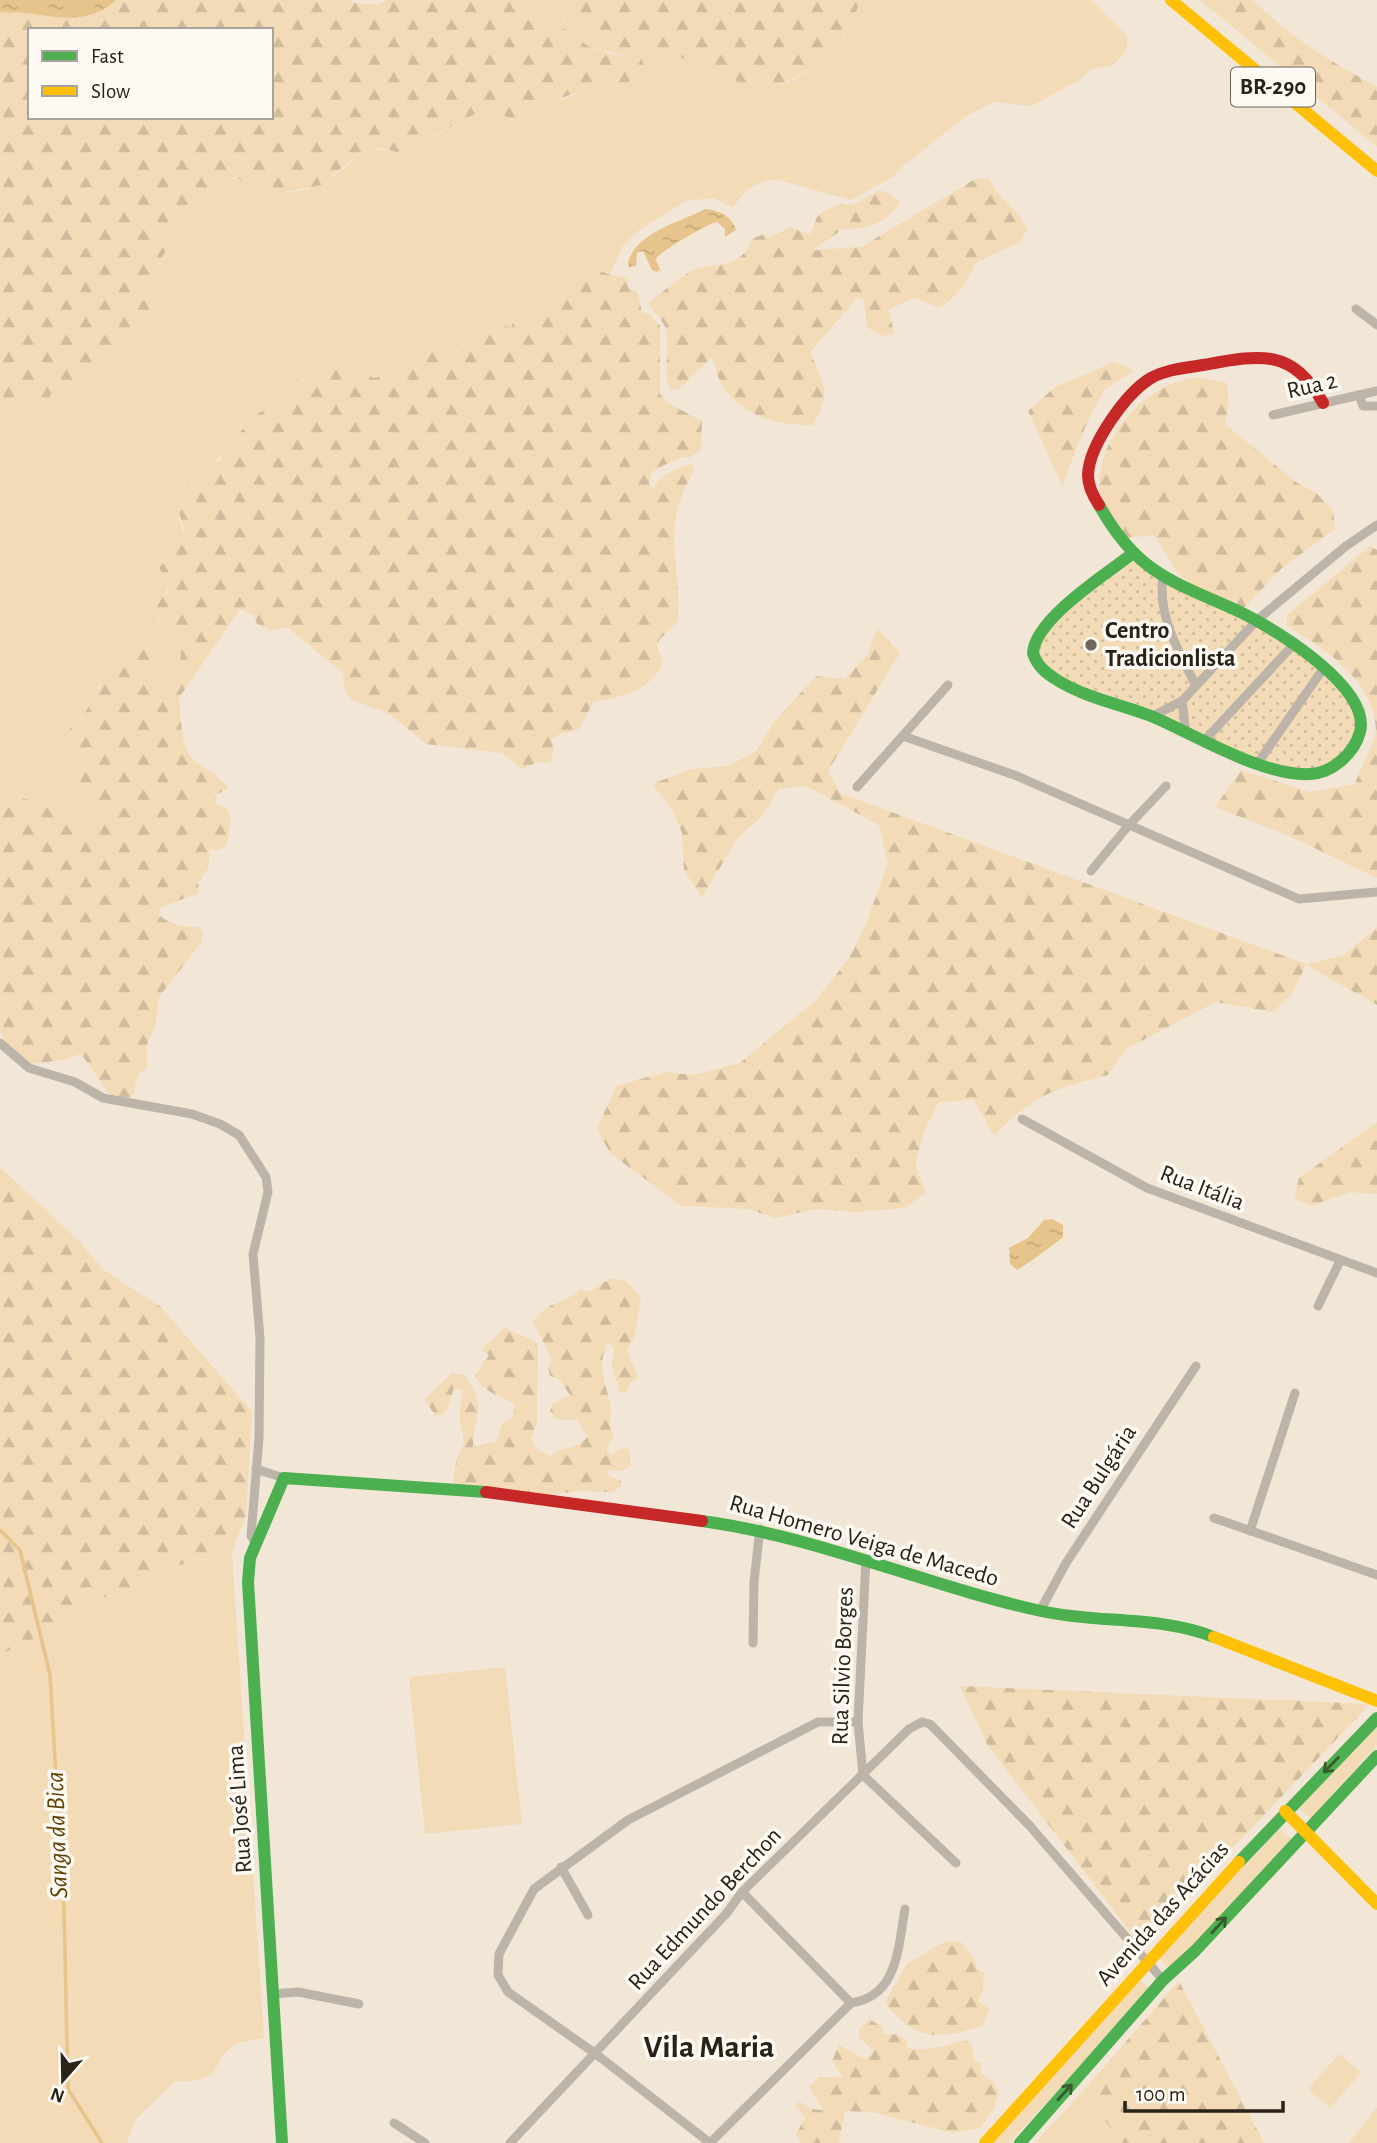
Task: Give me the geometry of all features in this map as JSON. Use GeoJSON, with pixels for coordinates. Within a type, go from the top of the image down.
{"type":"FeatureCollection","features":[{"type":"Feature","properties":{"kind":"main road","name":"BR-290"},"geometry":{"type":"LineString","coordinates":[[1171,0],[1377,171]]}},
{"type":"Feature","properties":{"kind":"main road"},"geometry":{"type":"LineString","coordinates":[[1132,554],[1044,629],[1033,646],[1034,659],[1044,672],[1069,686],[1151,717],[1257,764],[1307,774],[1335,766],[1352,749],[1361,731],[1361,713],[1341,684],[1294,644],[1257,620],[1213,602],[1163,576],[1132,554],[1100,509],[1088,476],[1091,457],[1114,418],[1147,380],[1206,364],[1268,355],[1286,361],[1304,372],[1323,403]]}},
{"type":"Feature","properties":{"kind":"main road","name":"Rua Homero Veiga de Macedo"},"geometry":{"type":"LineString","coordinates":[[284,1478],[521,1495],[760,1529],[866,1559],[980,1596],[1040,1611],[1089,1620],[1139,1619],[1194,1629],[1377,1701]]}},
{"type":"Feature","properties":{"kind":"main road","name":"Rua José Lima"},"geometry":{"type":"LineString","coordinates":[[282,2143],[248,1582],[250,1558],[284,1478]]}},
{"type":"Feature","properties":{"kind":"main road","name":"Avenida das Acácias"},"geometry":{"type":"LineString","coordinates":[[985,2143],[1285,1811],[1377,1718]]}},
{"type":"Feature","properties":{"kind":"main road","name":"Avenida das Acácias"},"geometry":{"type":"LineString","coordinates":[[1020,2143],[1163,1980],[1195,1951],[1377,1756]]}},
{"type":"Feature","properties":{"kind":"main road"},"geometry":{"type":"LineString","coordinates":[[1285,1811],[1377,1904]]}},
{"type":"Feature","properties":{"kind":"street"},"geometry":{"type":"LineString","coordinates":[[1356,309],[1377,325]]}},
{"type":"Feature","properties":{"kind":"street","name":"Rua 2"},"geometry":{"type":"LineString","coordinates":[[1273,415],[1377,391]]}},
{"type":"Feature","properties":{"kind":"street","name":"Rua 2"},"geometry":{"type":"LineString","coordinates":[[1359,395],[1363,406],[1377,406]]}},
{"type":"Feature","properties":{"kind":"street"},"geometry":{"type":"LineString","coordinates":[[1151,717],[1182,701],[1257,620],[1346,546],[1377,525]]}},
{"type":"Feature","properties":{"kind":"street"},"geometry":{"type":"LineString","coordinates":[[1163,576],[1162,606],[1170,631],[1196,686]]}},
{"type":"Feature","properties":{"kind":"street"},"geometry":{"type":"LineString","coordinates":[[1203,742],[1294,644]]}},
{"type":"Feature","properties":{"kind":"street"},"geometry":{"type":"LineString","coordinates":[[1257,764],[1323,669]]}},
{"type":"Feature","properties":{"kind":"street"},"geometry":{"type":"LineString","coordinates":[[858,787],[948,685]]}},
{"type":"Feature","properties":{"kind":"street"},"geometry":{"type":"LineString","coordinates":[[1182,701],[1186,733]]}},
{"type":"Feature","properties":{"kind":"street"},"geometry":{"type":"LineString","coordinates":[[903,736],[1017,776],[1299,899],[1377,892]]}},
{"type":"Feature","properties":{"kind":"street"},"geometry":{"type":"LineString","coordinates":[[1091,871],[1166,786]]}},
{"type":"Feature","properties":{"kind":"street"},"geometry":{"type":"LineString","coordinates":[[0,1043],[29,1068],[75,1082],[103,1098],[192,1114],[220,1124],[239,1135],[267,1177],[268,1192],[253,1254],[260,1338],[251,1535],[257,1545]]}},
{"type":"Feature","properties":{"kind":"street","name":"Rua Itália"},"geometry":{"type":"LineString","coordinates":[[1022,1119],[1147,1188],[1377,1273]]}},
{"type":"Feature","properties":{"kind":"street"},"geometry":{"type":"LineString","coordinates":[[1318,1306],[1340,1261]]}},
{"type":"Feature","properties":{"kind":"street","name":"Rua Bulgária"},"geometry":{"type":"LineString","coordinates":[[1040,1611],[1066,1563],[1196,1366]]}},
{"type":"Feature","properties":{"kind":"street"},"geometry":{"type":"LineString","coordinates":[[1250,1531],[1295,1393]]}},
{"type":"Feature","properties":{"kind":"street"},"geometry":{"type":"LineString","coordinates":[[256,1469],[284,1478]]}},
{"type":"Feature","properties":{"kind":"street"},"geometry":{"type":"LineString","coordinates":[[1214,1518],[1377,1575]]}},
{"type":"Feature","properties":{"kind":"street"},"geometry":{"type":"LineString","coordinates":[[753,1643],[754,1581],[760,1529]]}},
{"type":"Feature","properties":{"kind":"street","name":"Rua Silvio Borges"},"geometry":{"type":"LineString","coordinates":[[863,1775],[858,1722],[866,1559]]}},
{"type":"Feature","properties":{"kind":"street"},"geometry":{"type":"LineString","coordinates":[[858,1722],[818,1722],[628,1820],[561,1867],[534,1889],[499,1954],[498,1975],[508,1992],[596,2054],[710,2143],[851,2003],[872,1998],[891,1976],[905,1909]]}},
{"type":"Feature","properties":{"kind":"street","name":"Rua Edmundo Berchon"},"geometry":{"type":"LineString","coordinates":[[510,2143],[726,1914],[742,1892],[916,1724],[930,1724],[1029,1825],[1147,1964]]}},
{"type":"Feature","properties":{"kind":"street"},"geometry":{"type":"LineString","coordinates":[[863,1775],[956,1863]]}},
{"type":"Feature","properties":{"kind":"street"},"geometry":{"type":"LineString","coordinates":[[561,1867],[588,1915]]}},
{"type":"Feature","properties":{"kind":"street"},"geometry":{"type":"LineString","coordinates":[[742,1892],[851,2003]]}},
{"type":"Feature","properties":{"kind":"street"},"geometry":{"type":"LineString","coordinates":[[1147,1964],[1163,1980]]}},
{"type":"Feature","properties":{"kind":"street"},"geometry":{"type":"LineString","coordinates":[[272,1994],[298,1992],[359,2004]]}},
{"type":"Feature","properties":{"kind":"street"},"geometry":{"type":"LineString","coordinates":[[394,2123],[425,2143]]}},
{"type":"Feature","properties":{"kind":"green space"},"geometry":{"type":"Polygon","coordinates":[[[116,0],[350,0],[354,3],[378,4],[387,0],[529,0],[531,20],[547,28],[565,29],[588,46],[611,54],[641,58],[647,70],[621,85],[561,98],[543,112],[536,123],[518,128],[497,108],[484,105],[475,114],[417,145],[397,152],[381,148],[358,154],[321,185],[278,194],[261,191],[236,177],[224,180],[169,245],[159,266],[151,310],[135,336],[102,372],[81,390],[56,383],[48,400],[43,403],[21,396],[0,402],[0,12],[74,17],[89,15],[116,0]]]}},
{"type":"Feature","properties":{"kind":"green space"},"geometry":{"type":"Polygon","coordinates":[[[529,0],[551,0],[571,24],[598,41],[614,47],[664,58],[687,58],[736,79],[762,85],[788,82],[826,56],[843,39],[861,0],[1091,0],[1128,37],[1126,50],[1113,65],[1091,69],[1078,81],[1031,106],[995,102],[968,115],[903,166],[892,178],[851,200],[778,180],[751,187],[733,208],[714,198],[686,201],[638,231],[622,247],[610,274],[605,271],[584,282],[551,311],[518,318],[512,327],[503,326],[457,344],[413,355],[385,375],[375,378],[340,367],[314,382],[295,379],[282,401],[250,422],[220,457],[207,466],[204,475],[188,481],[179,518],[184,536],[167,551],[168,559],[163,563],[168,589],[155,601],[158,619],[174,631],[181,644],[182,650],[174,678],[161,683],[153,678],[153,663],[144,643],[138,650],[113,658],[101,673],[99,687],[92,702],[83,716],[72,725],[74,749],[79,759],[77,782],[93,817],[70,822],[45,803],[0,794],[0,402],[21,396],[43,403],[48,400],[56,383],[81,390],[114,361],[135,336],[151,310],[159,266],[169,245],[224,180],[246,181],[273,192],[298,191],[333,176],[361,152],[396,151],[409,147],[457,125],[484,105],[497,108],[518,128],[536,123],[549,103],[590,90],[620,86],[623,55],[588,46],[565,29],[547,28],[531,20],[529,0]]]}},
{"type":"Feature","properties":{"kind":"green space"},"geometry":{"type":"Polygon","coordinates":[[[551,0],[861,0],[845,34],[829,54],[797,76],[776,85],[757,87],[737,82],[688,59],[661,58],[630,52],[599,41],[571,24],[551,0]]]}},
{"type":"Feature","properties":{"kind":"green space"},"geometry":{"type":"Polygon","coordinates":[[[1200,0],[1253,0],[1312,48],[1377,87],[1377,147],[1200,0]]]}},
{"type":"Feature","properties":{"kind":"green space"},"geometry":{"type":"Polygon","coordinates":[[[977,178],[989,179],[1024,223],[1027,230],[1020,242],[975,263],[961,288],[951,300],[939,308],[915,298],[889,309],[894,334],[881,336],[867,327],[864,301],[858,297],[810,352],[824,388],[823,404],[813,425],[773,421],[738,404],[719,380],[711,358],[679,389],[671,390],[667,376],[667,334],[660,318],[648,304],[687,274],[697,268],[736,260],[752,239],[764,234],[769,238],[790,227],[810,235],[817,217],[824,211],[842,204],[853,205],[879,190],[889,193],[900,202],[890,215],[867,227],[843,229],[813,250],[861,247],[977,178]]]}},
{"type":"Feature","properties":{"kind":"green space"},"geometry":{"type":"Polygon","coordinates":[[[594,270],[627,277],[629,288],[637,292],[642,312],[649,314],[660,326],[660,394],[668,403],[702,421],[701,450],[689,458],[683,457],[653,470],[649,484],[652,490],[669,473],[692,464],[694,471],[683,492],[675,529],[678,621],[660,639],[657,646],[663,662],[659,671],[644,685],[625,695],[594,701],[578,730],[560,734],[551,740],[554,749],[550,762],[538,762],[522,769],[502,753],[426,744],[388,713],[351,700],[344,688],[343,673],[287,627],[271,631],[257,624],[254,616],[240,609],[179,698],[182,730],[189,754],[228,788],[216,795],[215,803],[227,809],[231,819],[227,844],[218,851],[210,849],[208,869],[198,882],[199,893],[161,907],[159,915],[168,921],[187,927],[198,927],[203,933],[201,943],[159,997],[156,1023],[147,1045],[147,1067],[137,1076],[133,1096],[126,1099],[111,1096],[81,1054],[63,1060],[30,1064],[12,1051],[0,1032],[0,794],[45,803],[70,822],[93,817],[79,789],[76,774],[79,758],[68,733],[72,725],[81,720],[101,686],[101,673],[113,658],[138,650],[144,642],[155,648],[153,678],[161,683],[175,677],[181,645],[178,636],[156,612],[155,601],[167,594],[169,588],[159,567],[168,559],[167,551],[185,531],[176,504],[177,495],[184,492],[188,481],[204,475],[207,466],[220,460],[232,440],[259,413],[283,400],[295,379],[314,382],[340,367],[375,378],[385,375],[413,355],[457,344],[503,326],[512,327],[513,317],[551,311],[594,270]]]}},
{"type":"Feature","properties":{"kind":"green space"},"geometry":{"type":"Polygon","coordinates":[[[1114,362],[1135,370],[1105,389],[1088,420],[1062,485],[1028,411],[1055,387],[1114,362]]]}},
{"type":"Feature","properties":{"kind":"green space"},"geometry":{"type":"Polygon","coordinates":[[[1196,377],[1227,383],[1229,401],[1225,424],[1296,482],[1316,493],[1333,510],[1335,529],[1282,568],[1242,610],[1192,585],[1176,570],[1154,535],[1128,538],[1110,514],[1100,494],[1100,472],[1104,457],[1118,428],[1139,404],[1152,395],[1176,382],[1196,377]]]}},
{"type":"Feature","properties":{"kind":"green space"},"geometry":{"type":"Polygon","coordinates":[[[1370,546],[1377,550],[1377,878],[1289,836],[1215,807],[1241,770],[1310,792],[1355,784],[1375,734],[1373,711],[1366,695],[1345,667],[1287,626],[1287,615],[1370,546]]]}},
{"type":"Feature","properties":{"kind":"green space"},"geometry":{"type":"Polygon","coordinates":[[[1132,554],[1294,644],[1361,714],[1352,749],[1307,774],[1257,764],[1069,686],[1034,659],[1043,629],[1132,554]]]}},
{"type":"Feature","properties":{"kind":"green space"},"geometry":{"type":"Polygon","coordinates":[[[877,628],[900,653],[828,771],[840,793],[1306,964],[1343,956],[1377,927],[1377,1005],[1306,965],[1292,994],[1273,1012],[1216,1002],[1126,1049],[1108,1075],[1058,1090],[1033,1102],[994,1136],[973,1099],[938,1103],[924,1132],[915,1164],[926,1193],[905,1208],[853,1212],[815,1209],[776,1218],[748,1209],[681,1206],[610,1153],[597,1129],[616,1086],[666,1072],[693,1075],[740,1063],[816,1000],[849,958],[867,921],[888,863],[879,825],[806,786],[779,789],[762,816],[738,838],[702,897],[684,871],[682,833],[673,811],[652,784],[692,769],[729,766],[757,750],[774,722],[816,676],[845,679],[868,654],[877,628]]]}},
{"type":"Feature","properties":{"kind":"green space"},"geometry":{"type":"Polygon","coordinates":[[[1377,1122],[1377,1194],[1350,1192],[1311,1206],[1294,1199],[1299,1178],[1377,1122]]]}},
{"type":"Feature","properties":{"kind":"green space"},"geometry":{"type":"Polygon","coordinates":[[[0,1167],[79,1241],[105,1271],[161,1307],[252,1412],[246,1515],[232,1552],[164,1569],[131,1589],[102,1598],[80,1616],[0,1655],[0,1167]]]}},
{"type":"Feature","properties":{"kind":"green space"},"geometry":{"type":"Polygon","coordinates":[[[609,1279],[625,1280],[641,1297],[635,1335],[627,1350],[638,1378],[630,1383],[627,1392],[619,1392],[612,1365],[614,1348],[608,1342],[602,1366],[610,1405],[609,1425],[614,1435],[607,1448],[611,1455],[622,1448],[629,1449],[631,1465],[622,1471],[607,1470],[610,1477],[621,1481],[621,1487],[612,1492],[579,1491],[550,1495],[453,1483],[456,1461],[464,1443],[459,1417],[462,1391],[454,1388],[447,1410],[440,1415],[435,1416],[425,1399],[452,1373],[464,1375],[478,1401],[473,1447],[496,1441],[502,1424],[513,1416],[515,1405],[486,1389],[475,1375],[489,1355],[481,1350],[505,1327],[538,1344],[537,1422],[531,1439],[538,1450],[551,1456],[580,1443],[588,1436],[577,1420],[556,1419],[550,1411],[553,1403],[570,1395],[559,1379],[550,1376],[548,1367],[552,1359],[533,1322],[544,1310],[580,1289],[590,1292],[609,1279]]]}},
{"type":"Feature","properties":{"kind":"green space"},"geometry":{"type":"Polygon","coordinates":[[[232,1552],[264,2038],[237,2044],[222,2057],[211,2075],[192,2081],[175,2081],[136,2119],[127,2143],[0,2143],[0,1655],[80,1616],[102,1598],[131,1589],[164,1569],[232,1552]]]}},
{"type":"Feature","properties":{"kind":"green space"},"geometry":{"type":"Polygon","coordinates":[[[505,1667],[522,1824],[425,1834],[409,1677],[505,1667]]]}},
{"type":"Feature","properties":{"kind":"green space"},"geometry":{"type":"Polygon","coordinates":[[[960,1686],[1370,1704],[1140,1945],[987,1744],[960,1686]]]}},
{"type":"Feature","properties":{"kind":"green space"},"geometry":{"type":"Polygon","coordinates":[[[1377,1726],[1377,1745],[1311,1819],[1299,1808],[1377,1726]]]}},
{"type":"Feature","properties":{"kind":"green space"},"geometry":{"type":"Polygon","coordinates":[[[1279,1829],[1292,1839],[1171,1969],[1158,1957],[1279,1829]]]}},
{"type":"Feature","properties":{"kind":"green space"},"geometry":{"type":"Polygon","coordinates":[[[961,1942],[975,1959],[976,1968],[984,1972],[983,1991],[978,2000],[989,2009],[982,2026],[953,2034],[940,2035],[918,2031],[907,2025],[885,2002],[908,1962],[941,1944],[961,1942]]]}},
{"type":"Feature","properties":{"kind":"green space"},"geometry":{"type":"Polygon","coordinates":[[[1139,1979],[1151,1989],[1009,2143],[990,2143],[1139,1979]]]}},
{"type":"Feature","properties":{"kind":"green space"},"geometry":{"type":"Polygon","coordinates":[[[1179,1981],[1264,2143],[1122,2143],[1083,2091],[1179,1981]]]}},
{"type":"Feature","properties":{"kind":"green space"},"geometry":{"type":"Polygon","coordinates":[[[869,2019],[881,2026],[884,2035],[897,2034],[907,2041],[907,2047],[914,2049],[928,2049],[965,2040],[972,2045],[974,2060],[982,2064],[980,2072],[995,2084],[999,2093],[993,2110],[980,2128],[953,2133],[871,2112],[845,2111],[839,2143],[800,2143],[796,2134],[805,2118],[795,2105],[799,2101],[811,2109],[823,2110],[809,2086],[819,2077],[843,2077],[832,2061],[839,2045],[864,2059],[873,2054],[873,2050],[859,2038],[859,2030],[869,2019]]]}},
{"type":"Feature","properties":{"kind":"green space"},"geometry":{"type":"Polygon","coordinates":[[[1339,2054],[1361,2073],[1330,2108],[1308,2089],[1339,2054]]]}},
{"type":"Feature","properties":{"kind":"green space"},"geometry":{"type":"Polygon","coordinates":[[[1083,2091],[1122,2143],[1035,2143],[1083,2091]]]}},
{"type":"Feature","properties":{"kind":"green space"},"geometry":{"type":"Polygon","coordinates":[[[1377,2107],[1377,2143],[1349,2143],[1377,2107]]]}},
{"type":"Feature","properties":{"kind":"water"},"geometry":{"type":"Polygon","coordinates":[[[0,0],[116,0],[102,10],[74,18],[0,12],[0,0]]]}},
{"type":"Feature","properties":{"kind":"water"},"geometry":{"type":"Polygon","coordinates":[[[705,209],[724,215],[736,230],[725,237],[725,229],[717,222],[705,227],[659,255],[656,259],[660,270],[657,272],[652,270],[643,251],[637,253],[636,266],[629,267],[628,262],[633,251],[650,235],[705,209]]]}},
{"type":"Feature","properties":{"kind":"water"},"geometry":{"type":"Polygon","coordinates":[[[1052,1219],[1063,1225],[1063,1237],[1017,1270],[1010,1264],[1009,1248],[1028,1238],[1044,1220],[1052,1219]]]}},
{"type":"Feature","properties":{"kind":"waterway","name":"Sanga da Bica"},"geometry":{"type":"LineString","coordinates":[[0,1530],[20,1550],[50,1675],[64,1910],[68,2089],[102,2143]]}},
{"type":"Feature","properties":{"kind":"traffic: fast"},"geometry":{"type":"LineString","coordinates":[[1099,505],[1123,540],[1153,569],[1176,583],[1263,624],[1301,649],[1338,681],[1352,698],[1360,715],[1360,732],[1347,755],[1334,766],[1318,773],[1291,773],[1271,769],[1229,753],[1151,716],[1080,692],[1046,672],[1033,653],[1046,626],[1074,598],[1132,554]]}},
{"type":"Feature","properties":{"kind":"traffic: fast"},"geometry":{"type":"LineString","coordinates":[[282,2143],[248,1582],[250,1558],[284,1478],[486,1492]]}},
{"type":"Feature","properties":{"kind":"traffic: fast"},"geometry":{"type":"LineString","coordinates":[[702,1521],[788,1538],[956,1589],[1041,1611],[1171,1625],[1214,1637]]}},
{"type":"Feature","properties":{"kind":"traffic: fast"},"geometry":{"type":"LineString","coordinates":[[1239,1862],[1377,1718]]}},
{"type":"Feature","properties":{"kind":"traffic: fast"},"geometry":{"type":"LineString","coordinates":[[1020,2143],[1163,1980],[1195,1951],[1377,1756]]}},
{"type":"Feature","properties":{"kind":"traffic: slow"},"geometry":{"type":"LineString","coordinates":[[1171,0],[1377,171]]}},
{"type":"Feature","properties":{"kind":"traffic: slow"},"geometry":{"type":"LineString","coordinates":[[1214,1637],[1377,1701]]}},
{"type":"Feature","properties":{"kind":"traffic: slow"},"geometry":{"type":"LineString","coordinates":[[1285,1811],[1377,1904]]}},
{"type":"Feature","properties":{"kind":"traffic: slow"},"geometry":{"type":"LineString","coordinates":[[985,2143],[1239,1862]]}},
{"type":"Feature","properties":{"kind":"traffic: jam"},"geometry":{"type":"LineString","coordinates":[[1099,505],[1088,479],[1095,449],[1120,407],[1141,385],[1157,375],[1177,369],[1241,359],[1272,359],[1299,372],[1323,403]]}},
{"type":"Feature","properties":{"kind":"traffic: jam"},"geometry":{"type":"LineString","coordinates":[[486,1492],[702,1521]]}},
{"type":"Feature","properties":{"kind":"place","name":"Centro Tradicionlista"},"geometry":{"type":"Point","coordinates":[1091,645]}},
{"type":"Feature","properties":{"kind":"district","name":"Vila Maria"},"geometry":{"type":"Point","coordinates":[709,2047]}}]}
